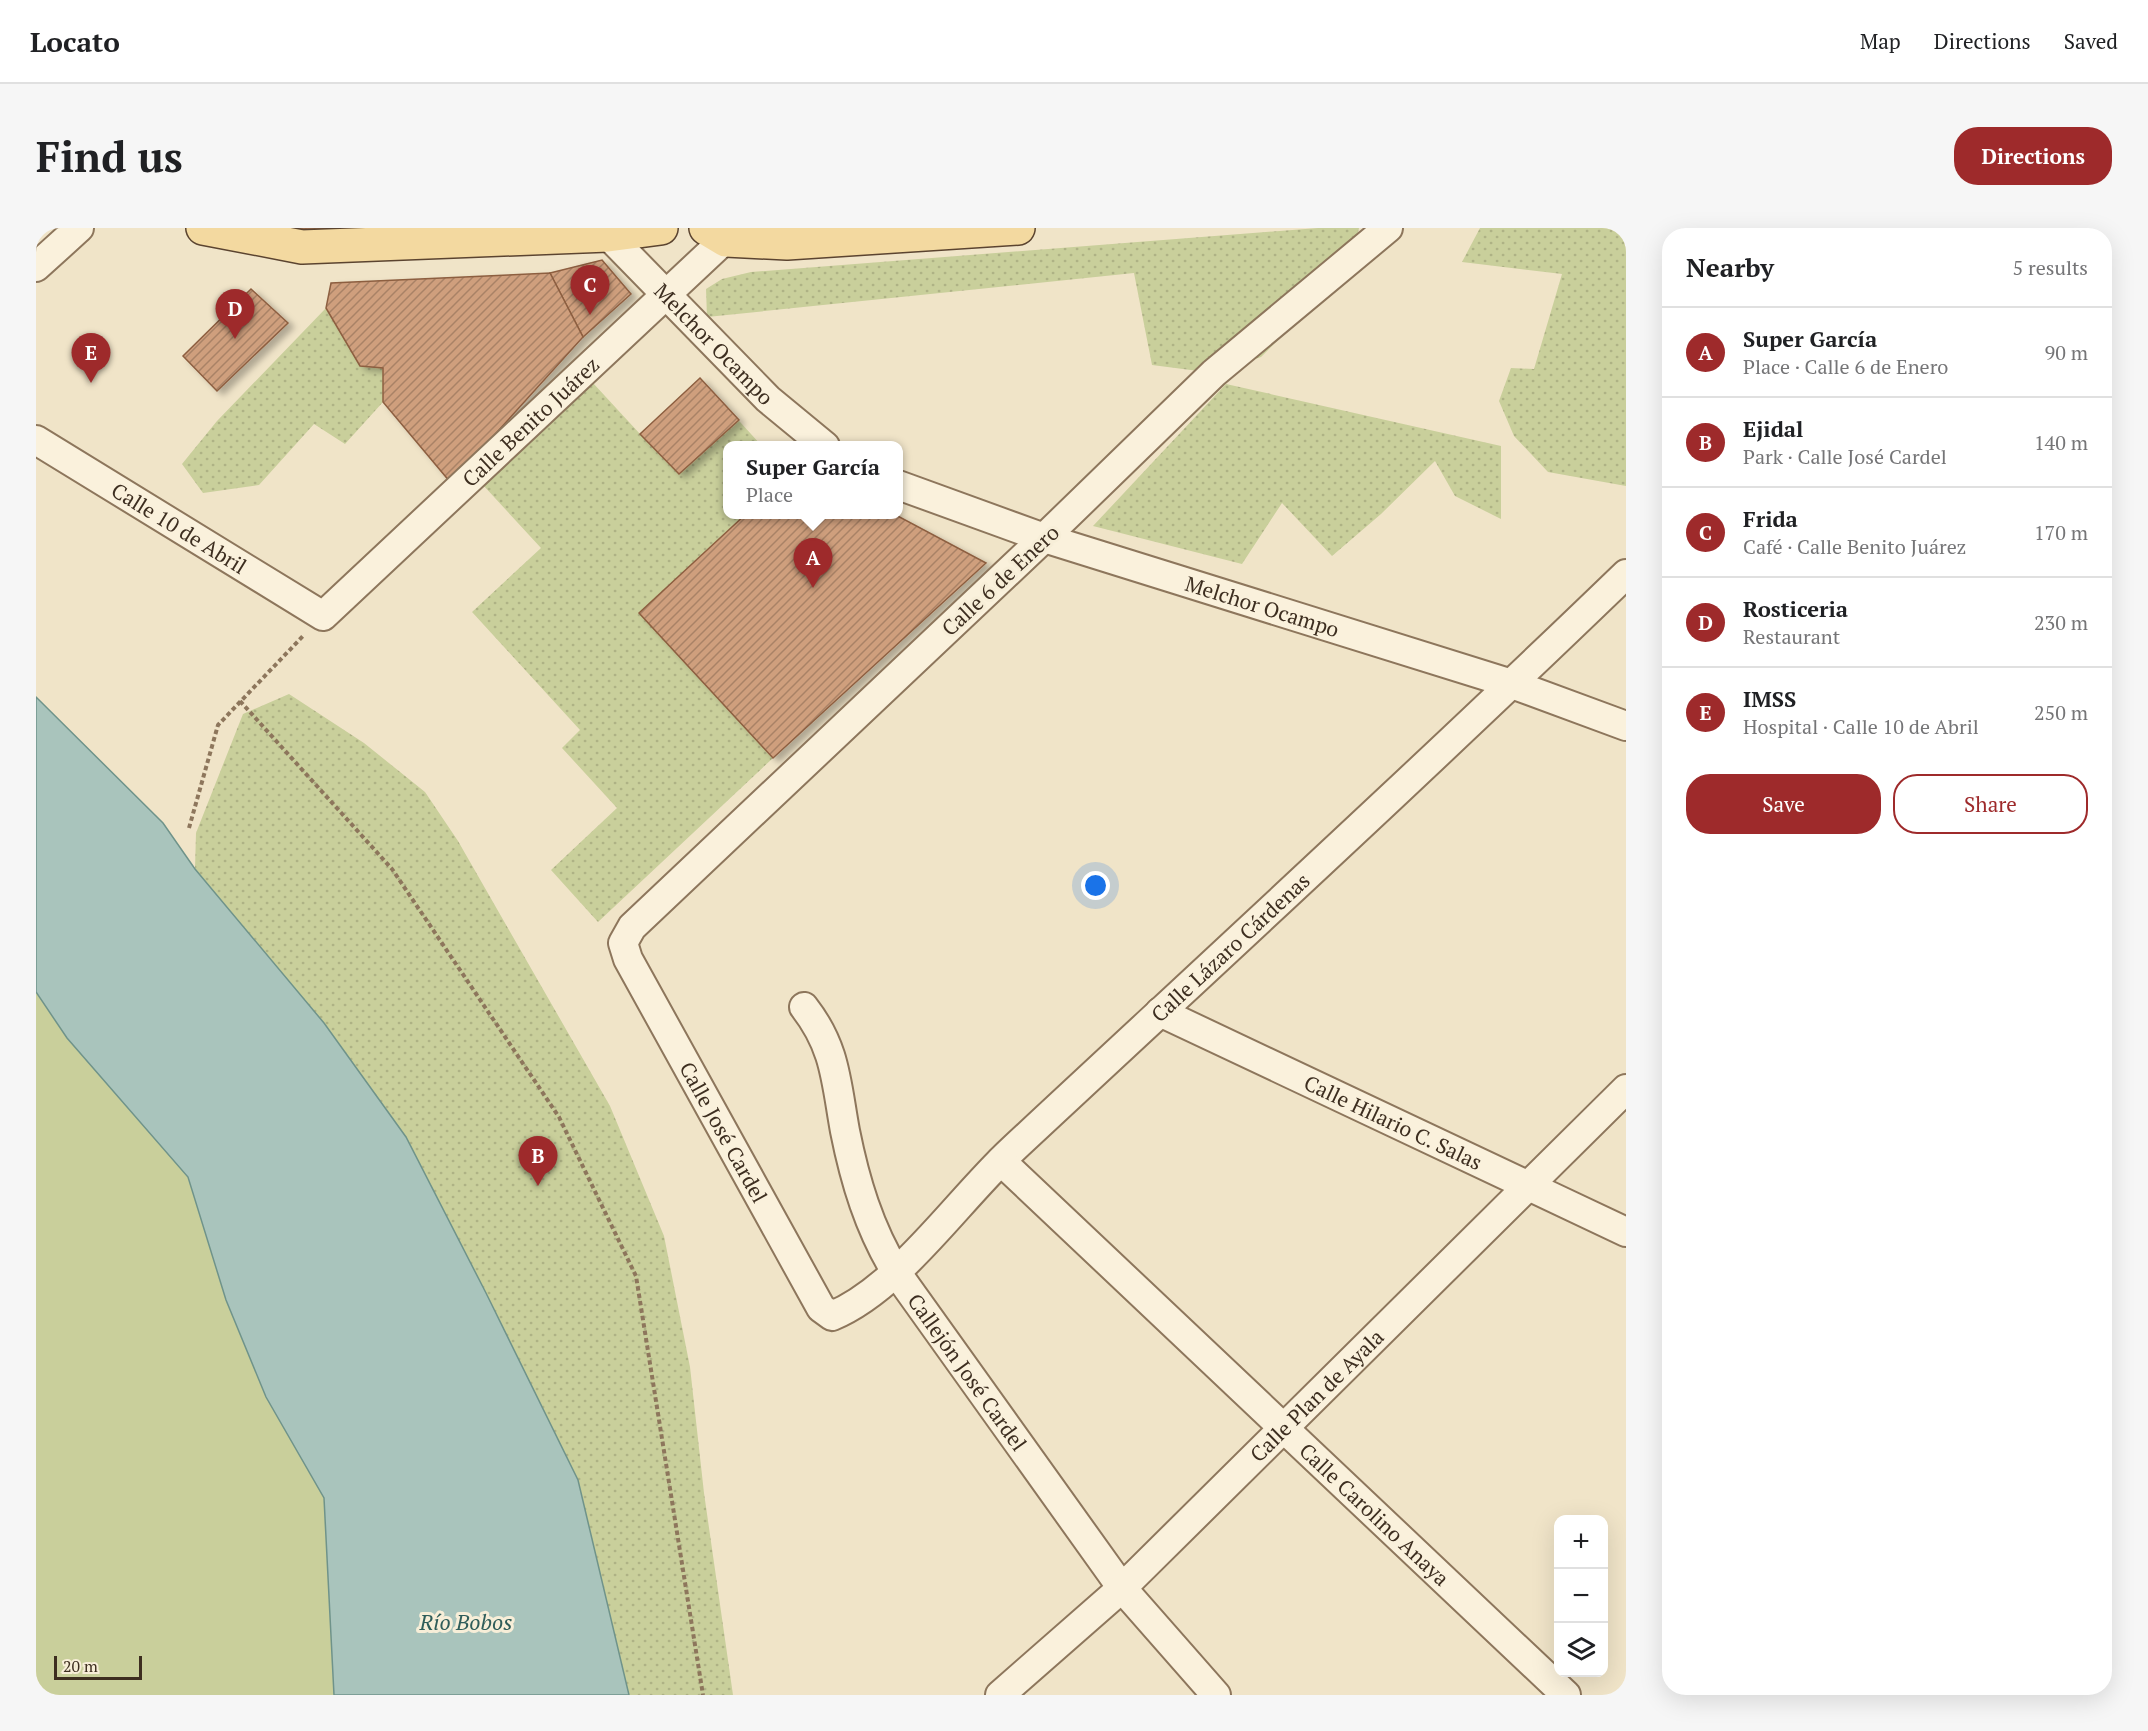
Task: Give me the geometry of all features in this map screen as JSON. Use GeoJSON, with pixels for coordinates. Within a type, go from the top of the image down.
{"type":"FeatureCollection","features":[{"type":"Feature","properties":{"kind":"main road"},"geometry":{"type":"LineString","coordinates":[[203,228],[302,247],[608,235],[661,228]]}},
{"type":"Feature","properties":{"kind":"main road"},"geometry":{"type":"LineString","coordinates":[[723,232],[787,243],[1018,228]]}},
{"type":"Feature","properties":{"kind":"street"},"geometry":{"type":"LineString","coordinates":[[36,267],[79,228]]}},
{"type":"Feature","properties":{"kind":"street","name":"Calle 6 de Enero"},"geometry":{"type":"LineString","coordinates":[[623,943],[632,927],[1214,374],[1388,228]]}},
{"type":"Feature","properties":{"kind":"street","name":"Calle Benito Juárez"},"geometry":{"type":"LineString","coordinates":[[323,616],[665,294],[723,232]]}},
{"type":"Feature","properties":{"kind":"street","name":"Melchor Ocampo"},"geometry":{"type":"LineString","coordinates":[[608,235],[768,399],[819,441]]}},
{"type":"Feature","properties":{"kind":"street","name":"Calle 10 de Abril"},"geometry":{"type":"LineString","coordinates":[[36,440],[323,616]]}},
{"type":"Feature","properties":{"kind":"street","name":"Melchor Ocampo"},"geometry":{"type":"LineString","coordinates":[[903,486],[1044,538],[1512,684],[1626,726]]}},
{"type":"Feature","properties":{"kind":"street","name":"Calle Lázaro Cárdenas"},"geometry":{"type":"LineString","coordinates":[[832,1316],[846,1310],[896,1272],[1001,1161],[1512,684],[1626,574]]}},
{"type":"Feature","properties":{"kind":"street","name":"Calle José Cardel"},"geometry":{"type":"LineString","coordinates":[[623,943],[628,959],[815,1298],[821,1308],[832,1316]]}},
{"type":"Feature","properties":{"kind":"street","name":"Callejón José Cardel"},"geometry":{"type":"LineString","coordinates":[[804,1007],[818,1025],[829,1047],[839,1081],[845,1130],[861,1199],[880,1245],[896,1272],[1122,1588],[1216,1695]]}},
{"type":"Feature","properties":{"kind":"street","name":"Calle Hilario C. Salas"},"geometry":{"type":"LineString","coordinates":[[1160,1012],[1524,1186],[1626,1232]]}},
{"type":"Feature","properties":{"kind":"street","name":"Calle Plan de Ayala"},"geometry":{"type":"LineString","coordinates":[[1000,1695],[1122,1588],[1524,1186],[1626,1089]]}},
{"type":"Feature","properties":{"kind":"street","name":"Calle Carolino Anaya"},"geometry":{"type":"LineString","coordinates":[[1001,1161],[1566,1695]]}},
{"type":"Feature","properties":{"kind":"path"},"geometry":{"type":"LineString","coordinates":[[189,828],[218,725],[323,616]]}},
{"type":"Feature","properties":{"kind":"path"},"geometry":{"type":"LineString","coordinates":[[240,701],[392,869],[559,1117],[636,1276],[703,1695]]}},
{"type":"Feature","properties":{"kind":"green space"},"geometry":{"type":"Polygon","coordinates":[[[1318,228],[1359,228],[1350,267],[1261,357],[1214,373],[1152,365],[1134,273],[707,317],[706,289],[722,279],[751,272],[1318,228]]]}},
{"type":"Feature","properties":{"kind":"green space"},"geometry":{"type":"Polygon","coordinates":[[[1480,228],[1626,228],[1626,486],[1548,472],[1514,436],[1499,401],[1511,368],[1534,369],[1562,274],[1462,262],[1480,228]]]}},
{"type":"Feature","properties":{"kind":"green space"},"geometry":{"type":"Polygon","coordinates":[[[326,308],[360,366],[383,368],[383,402],[345,444],[314,424],[259,485],[203,493],[182,464],[217,421],[326,308]]]}},
{"type":"Feature","properties":{"kind":"green space"},"geometry":{"type":"Polygon","coordinates":[[[700,378],[757,441],[723,441],[723,519],[741,519],[640,613],[773,758],[598,922],[551,870],[617,808],[562,748],[580,730],[472,612],[541,548],[483,485],[593,383],[640,434],[700,378]]]}},
{"type":"Feature","properties":{"kind":"green space"},"geometry":{"type":"Polygon","coordinates":[[[1226,384],[1501,446],[1501,519],[1455,496],[1435,461],[1381,514],[1332,556],[1282,503],[1242,564],[1093,526],[1226,384]]]}},
{"type":"Feature","properties":{"kind":"green space"},"geometry":{"type":"Polygon","coordinates":[[[289,694],[364,743],[425,792],[458,841],[610,1106],[664,1236],[690,1367],[704,1493],[733,1695],[629,1695],[578,1480],[406,1137],[324,1023],[195,869],[196,833],[243,714],[289,694]]]}},
{"type":"Feature","properties":{"kind":"green space"},"geometry":{"type":"Polygon","coordinates":[[[36,992],[67,1038],[188,1177],[226,1300],[266,1397],[324,1498],[334,1695],[36,1695],[36,992]]]}},
{"type":"Feature","properties":{"kind":"water","name":"Río Bobos"},"geometry":{"type":"Polygon","coordinates":[[[36,697],[163,823],[195,869],[324,1023],[406,1137],[578,1480],[629,1695],[334,1695],[324,1498],[266,1397],[226,1300],[188,1177],[67,1038],[36,992],[36,697]]]}},
{"type":"Feature","properties":{"kind":"building"},"geometry":{"type":"Polygon","coordinates":[[[272,228],[345,228],[306,233],[272,228]]]}},
{"type":"Feature","properties":{"kind":"building"},"geometry":{"type":"Polygon","coordinates":[[[602,260],[631,294],[583,337],[550,273],[602,260]]]}},
{"type":"Feature","properties":{"kind":"building"},"geometry":{"type":"Polygon","coordinates":[[[550,273],[583,337],[451,483],[383,402],[383,368],[360,366],[326,308],[331,283],[550,273]]]}},
{"type":"Feature","properties":{"kind":"building"},"geometry":{"type":"Polygon","coordinates":[[[251,289],[288,323],[217,391],[183,356],[251,289]]]}},
{"type":"Feature","properties":{"kind":"building"},"geometry":{"type":"Polygon","coordinates":[[[700,378],[739,420],[679,474],[640,434],[700,378]]]}},
{"type":"Feature","properties":{"kind":"building"},"geometry":{"type":"Polygon","coordinates":[[[741,519],[903,519],[986,563],[773,758],[639,613],[741,519]]]}},
{"type":"Feature","properties":{"kind":"place","name":"Frida"},"geometry":{"type":"Point","coordinates":[590,315]}},
{"type":"Feature","properties":{"kind":"place","name":"Rosticeria"},"geometry":{"type":"Point","coordinates":[235,339]}},
{"type":"Feature","properties":{"kind":"place","name":"IMSS"},"geometry":{"type":"Point","coordinates":[91,383]}},
{"type":"Feature","properties":{"kind":"place","name":"Super García"},"geometry":{"type":"Point","coordinates":[813,588]}},
{"type":"Feature","properties":{"kind":"place","name":"Ejidal"},"geometry":{"type":"Point","coordinates":[538,1186]}}]}
